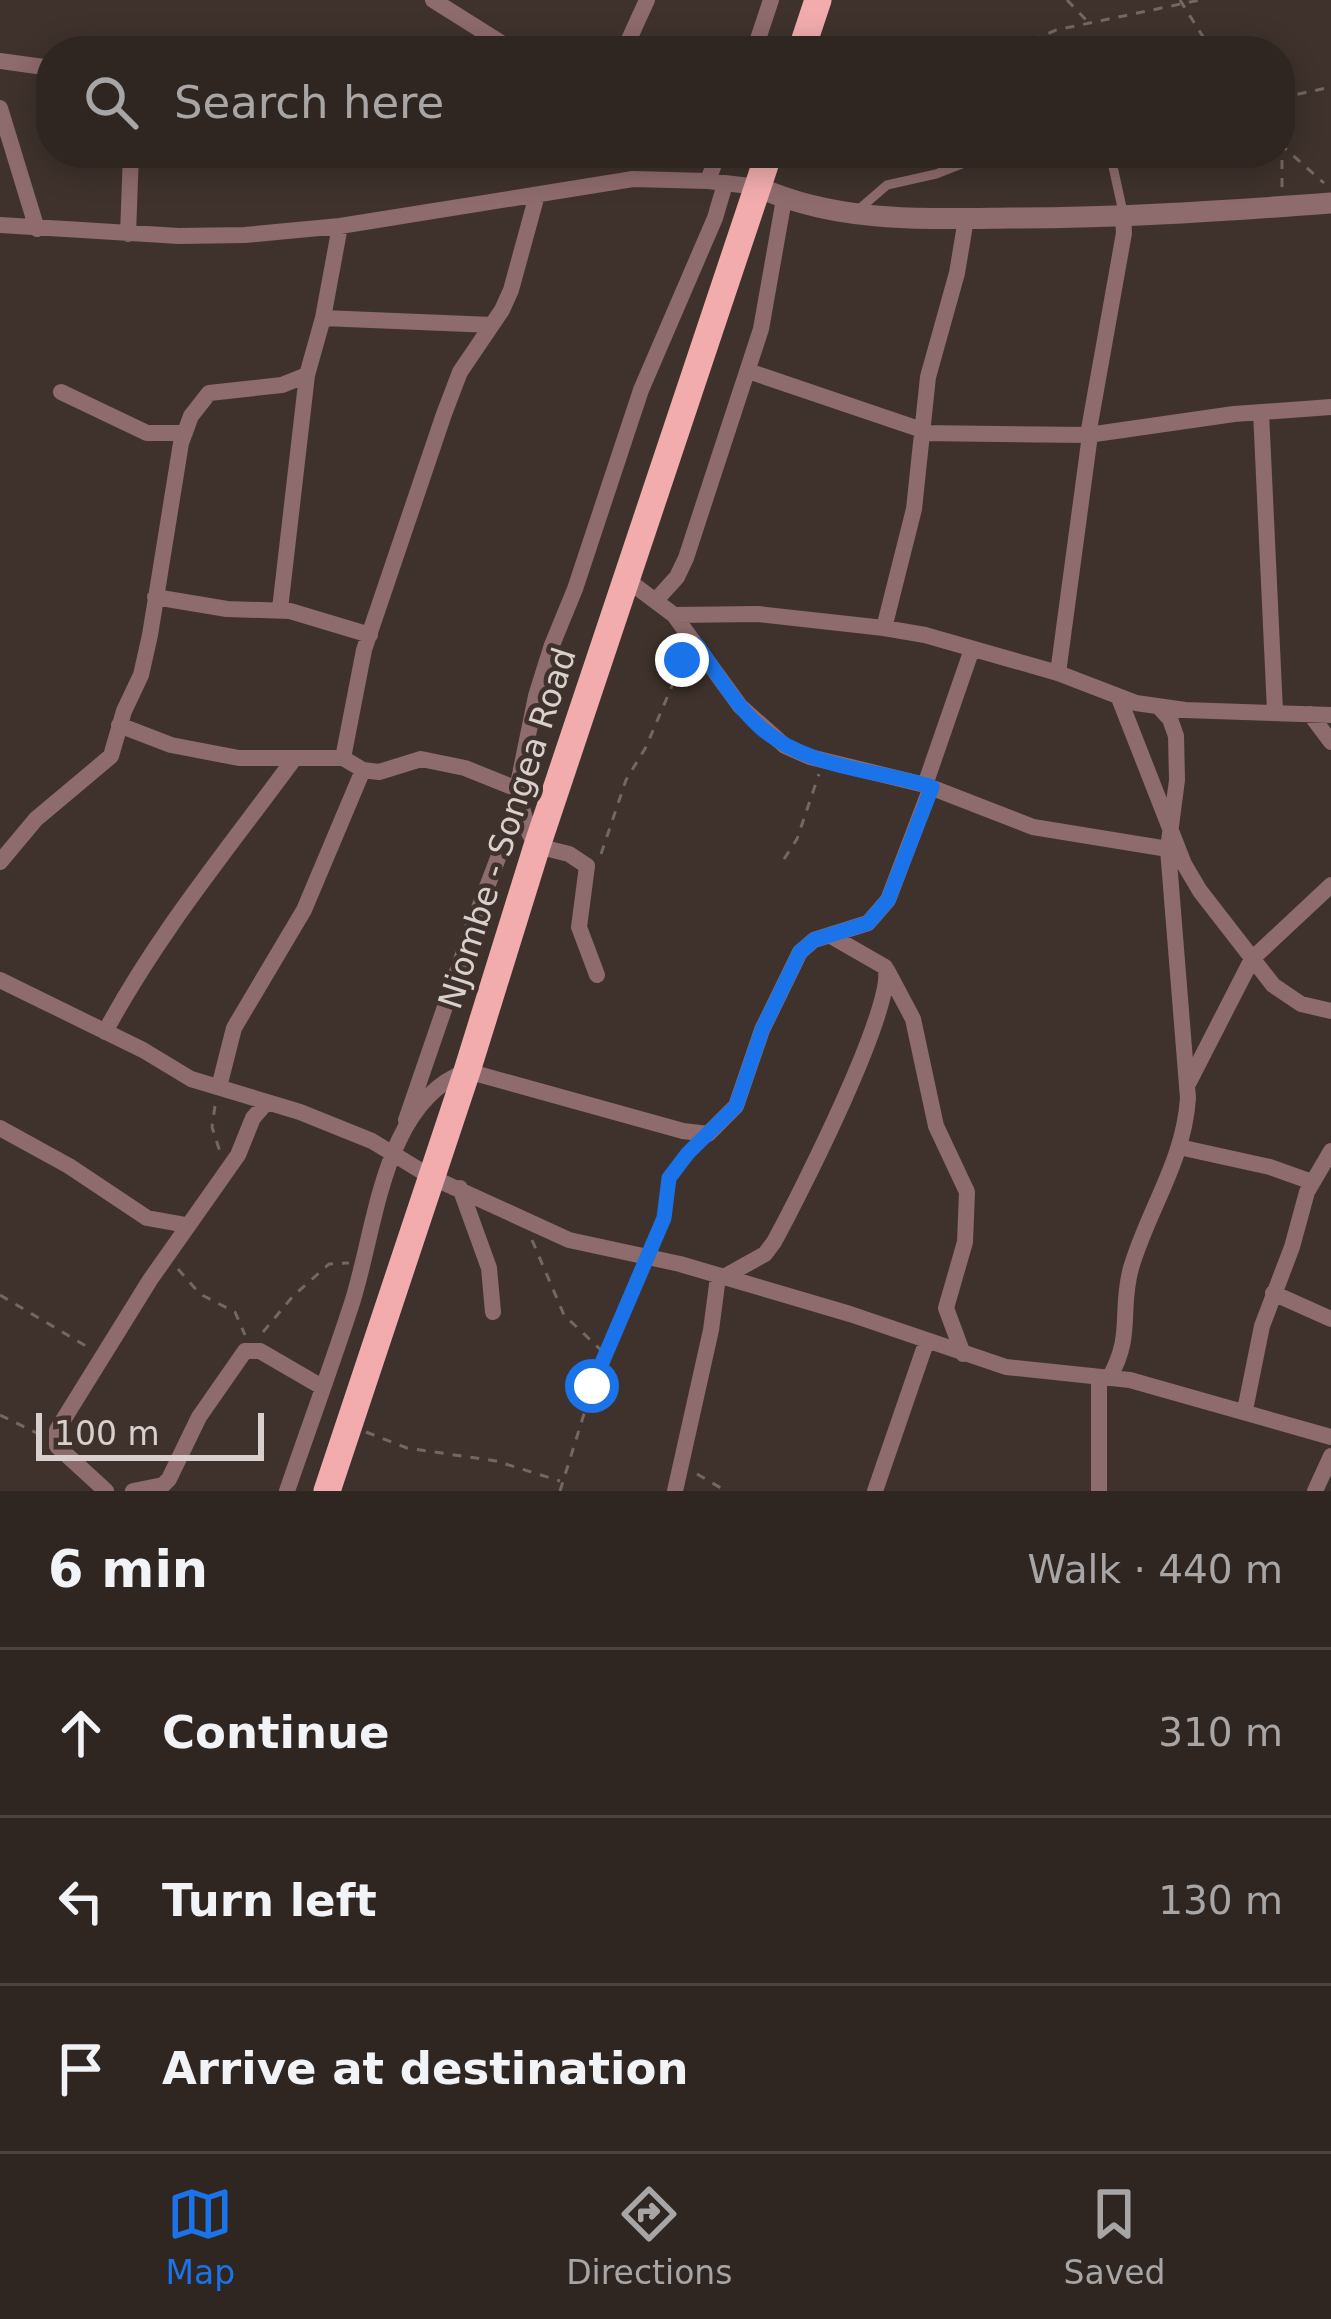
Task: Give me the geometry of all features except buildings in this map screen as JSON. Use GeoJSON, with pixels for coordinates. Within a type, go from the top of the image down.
{"type":"FeatureCollection","features":[{"type":"Feature","properties":{"kind":"highway"},"geometry":{"type":"LineString","coordinates":[[806,36],[818,0]]}},
{"type":"Feature","properties":{"kind":"highway","name":"Njombe - Songea Road"},"geometry":{"type":"LineString","coordinates":[[327,1491],[764,168]]}},
{"type":"Feature","properties":{"kind":"street"},"geometry":{"type":"LineString","coordinates":[[433,0],[490,36]]}},
{"type":"Feature","properties":{"kind":"street"},"geometry":{"type":"LineString","coordinates":[[631,36],[647,0]]}},
{"type":"Feature","properties":{"kind":"street"},"geometry":{"type":"LineString","coordinates":[[759,36],[771,0]]}},
{"type":"Feature","properties":{"kind":"street"},"geometry":{"type":"LineString","coordinates":[[0,61],[36,66]]}},
{"type":"Feature","properties":{"kind":"street"},"geometry":{"type":"LineString","coordinates":[[0,108],[37,230]]}},
{"type":"Feature","properties":{"kind":"street"},"geometry":{"type":"LineString","coordinates":[[128,234],[130,168]]}},
{"type":"Feature","properties":{"kind":"street"},"geometry":{"type":"LineString","coordinates":[[287,1491],[362,1268],[371,1221],[519,794],[536,696],[552,645],[641,390],[716,218],[718,168]]}},
{"type":"Feature","properties":{"kind":"street"},"geometry":{"type":"LineString","coordinates":[[0,225],[128,234],[245,235],[340,226],[633,179],[758,187],[784,199],[855,214],[966,218],[1123,218],[1331,203]]}},
{"type":"Feature","properties":{"kind":"street"},"geometry":{"type":"LineString","coordinates":[[343,758],[370,634],[444,414],[460,372],[511,290],[537,195]]}},
{"type":"Feature","properties":{"kind":"street"},"geometry":{"type":"LineString","coordinates":[[657,598],[686,559],[748,371],[761,329],[784,199]]}},
{"type":"Feature","properties":{"kind":"street"},"geometry":{"type":"LineString","coordinates":[[884,628],[917,496],[928,377],[957,273],[966,218]]}},
{"type":"Feature","properties":{"kind":"street"},"geometry":{"type":"LineString","coordinates":[[1058,673],[1123,218]]}},
{"type":"Feature","properties":{"kind":"street"},"geometry":{"type":"LineString","coordinates":[[280,609],[307,375],[340,226]]}},
{"type":"Feature","properties":{"kind":"street"},"geometry":{"type":"LineString","coordinates":[[323,318],[492,325]]}},
{"type":"Feature","properties":{"kind":"street"},"geometry":{"type":"LineString","coordinates":[[748,371],[921,432],[1089,435],[1331,407]]}},
{"type":"Feature","properties":{"kind":"street"},"geometry":{"type":"LineString","coordinates":[[0,862],[37,819],[110,756],[140,675],[190,416],[209,393],[282,385],[307,375]]}},
{"type":"Feature","properties":{"kind":"street"},"geometry":{"type":"LineString","coordinates":[[61,392],[148,433],[185,433]]}},
{"type":"Feature","properties":{"kind":"street"},"geometry":{"type":"LineString","coordinates":[[1261,412],[1275,711]]}},
{"type":"Feature","properties":{"kind":"street"},"geometry":{"type":"LineString","coordinates":[[626,579],[674,614],[740,706],[785,746],[928,786],[1034,827],[1170,840]]}},
{"type":"Feature","properties":{"kind":"street"},"geometry":{"type":"LineString","coordinates":[[155,597],[226,609],[280,609],[370,634]]}},
{"type":"Feature","properties":{"kind":"street"},"geometry":{"type":"LineString","coordinates":[[674,614],[758,614],[884,628],[1058,673],[1119,698],[1158,706],[1331,715]]}},
{"type":"Feature","properties":{"kind":"street"},"geometry":{"type":"LineString","coordinates":[[401,1139],[437,1088],[467,1071],[708,1134],[736,1106],[762,1030],[800,952],[807,944],[868,923],[888,900],[972,649]]}},
{"type":"Feature","properties":{"kind":"street"},"geometry":{"type":"LineString","coordinates":[[1119,698],[1170,840],[1200,891],[1286,996],[1331,1011]]}},
{"type":"Feature","properties":{"kind":"street"},"geometry":{"type":"LineString","coordinates":[[1099,1491],[1104,1378],[1126,1341],[1130,1270],[1186,1132],[1188,1082],[1170,840],[1178,780],[1176,736],[1170,719],[1158,706]]}},
{"type":"Feature","properties":{"kind":"street"},"geometry":{"type":"LineString","coordinates":[[1310,714],[1331,742]]}},
{"type":"Feature","properties":{"kind":"street"},"geometry":{"type":"LineString","coordinates":[[119,725],[206,754],[274,761],[343,758],[363,770],[379,772],[421,759],[465,768],[519,794]]}},
{"type":"Feature","properties":{"kind":"street"},"geometry":{"type":"LineString","coordinates":[[105,1032],[137,972],[184,903],[294,759]]}},
{"type":"Feature","properties":{"kind":"street"},"geometry":{"type":"LineString","coordinates":[[219,1088],[234,1028],[304,910],[363,770]]}},
{"type":"Feature","properties":{"kind":"street"},"geometry":{"type":"LineString","coordinates":[[519,794],[524,820],[537,846],[581,860],[589,873],[580,900],[579,927],[597,976]]}},
{"type":"Feature","properties":{"kind":"street"},"geometry":{"type":"LineString","coordinates":[[1188,1082],[1252,958],[1331,885]]}},
{"type":"Feature","properties":{"kind":"street"},"geometry":{"type":"LineString","coordinates":[[830,935],[885,967],[913,1018],[936,1126],[967,1192],[964,1242],[946,1308],[963,1354]]}},
{"type":"Feature","properties":{"kind":"street"},"geometry":{"type":"LineString","coordinates":[[720,1277],[765,1254],[781,1230],[882,1010],[889,977],[885,967]]}},
{"type":"Feature","properties":{"kind":"street"},"geometry":{"type":"LineString","coordinates":[[0,980],[191,1078],[401,1139],[431,1177],[569,1240],[649,1256],[963,1354],[1035,1372],[1130,1380],[1331,1437]]}},
{"type":"Feature","properties":{"kind":"street"},"geometry":{"type":"LineString","coordinates":[[106,1491],[56,1442],[61,1422],[186,1225],[238,1155],[253,1118],[266,1103]]}},
{"type":"Feature","properties":{"kind":"street"},"geometry":{"type":"LineString","coordinates":[[401,1139],[454,1108]]}},
{"type":"Feature","properties":{"kind":"street"},"geometry":{"type":"LineString","coordinates":[[0,1128],[69,1166],[147,1218],[186,1225]]}},
{"type":"Feature","properties":{"kind":"street"},"geometry":{"type":"LineString","coordinates":[[1179,1147],[1270,1167],[1312,1182]]}},
{"type":"Feature","properties":{"kind":"street"},"geometry":{"type":"LineString","coordinates":[[1245,1410],[1262,1326],[1312,1182],[1331,1151]]}},
{"type":"Feature","properties":{"kind":"street"},"geometry":{"type":"LineString","coordinates":[[460,1188],[489,1268],[493,1312]]}},
{"type":"Feature","properties":{"kind":"street"},"geometry":{"type":"LineString","coordinates":[[675,1491],[720,1277]]}},
{"type":"Feature","properties":{"kind":"street"},"geometry":{"type":"LineString","coordinates":[[1273,1293],[1331,1319]]}},
{"type":"Feature","properties":{"kind":"street"},"geometry":{"type":"LineString","coordinates":[[875,1491],[927,1340]]}},
{"type":"Feature","properties":{"kind":"street"},"geometry":{"type":"LineString","coordinates":[[133,1491],[169,1479],[199,1417],[245,1351],[253,1347],[322,1387]]}},
{"type":"Feature","properties":{"kind":"street"},"geometry":{"type":"LineString","coordinates":[[1315,1491],[1331,1456]]}},
{"type":"Feature","properties":{"kind":"lane"},"geometry":{"type":"LineString","coordinates":[[855,214],[887,185],[951,168]]}},
{"type":"Feature","properties":{"kind":"lane"},"geometry":{"type":"LineString","coordinates":[[1114,168],[1123,218]]}},
{"type":"Feature","properties":{"kind":"path"},"geometry":{"type":"LineString","coordinates":[[1066,0],[1089,23]]}},
{"type":"Feature","properties":{"kind":"path"},"geometry":{"type":"LineString","coordinates":[[1042,36],[1200,0]]}},
{"type":"Feature","properties":{"kind":"path"},"geometry":{"type":"LineString","coordinates":[[1182,2],[1204,36]]}},
{"type":"Feature","properties":{"kind":"path"},"geometry":{"type":"LineString","coordinates":[[1295,95],[1331,87]]}},
{"type":"Feature","properties":{"kind":"path"},"geometry":{"type":"LineString","coordinates":[[1295,159],[1330,190]]}},
{"type":"Feature","properties":{"kind":"path"},"geometry":{"type":"LineString","coordinates":[[1281,168],[1281,207]]}},
{"type":"Feature","properties":{"kind":"path"},"geometry":{"type":"LineString","coordinates":[[589,873],[604,848],[626,780],[646,747],[678,667],[697,645]]}},
{"type":"Feature","properties":{"kind":"path"},"geometry":{"type":"LineString","coordinates":[[784,859],[797,839],[823,760]]}},
{"type":"Feature","properties":{"kind":"path"},"geometry":{"type":"LineString","coordinates":[[219,1088],[212,1126],[220,1154],[230,1166]]}},
{"type":"Feature","properties":{"kind":"path"},"geometry":{"type":"LineString","coordinates":[[560,1491],[603,1353],[664,1218],[669,1178],[708,1134]]}},
{"type":"Feature","properties":{"kind":"path"},"geometry":{"type":"LineString","coordinates":[[519,1217],[564,1315],[603,1353]]}},
{"type":"Feature","properties":{"kind":"path"},"geometry":{"type":"LineString","coordinates":[[169,1251],[191,1286],[235,1312],[253,1347],[293,1296],[329,1264],[346,1262],[362,1268]]}},
{"type":"Feature","properties":{"kind":"path"},"geometry":{"type":"LineString","coordinates":[[0,1295],[103,1356]]}},
{"type":"Feature","properties":{"kind":"path"},"geometry":{"type":"LineString","coordinates":[[0,1415],[56,1442]]}},
{"type":"Feature","properties":{"kind":"path"},"geometry":{"type":"LineString","coordinates":[[349,1423],[386,1442],[496,1461],[561,1482]]}},
{"type":"Feature","properties":{"kind":"path"},"geometry":{"type":"LineString","coordinates":[[680,1462],[726,1491]]}},
{"type":"Feature","properties":{"kind":"route"},"geometry":{"type":"LineString","coordinates":[[592,1386],[664,1218],[669,1178],[736,1106],[762,1030],[800,952],[814,940],[868,923],[888,900],[932,787],[810,757],[785,746],[740,706],[697,645],[682,660]]}}]}
